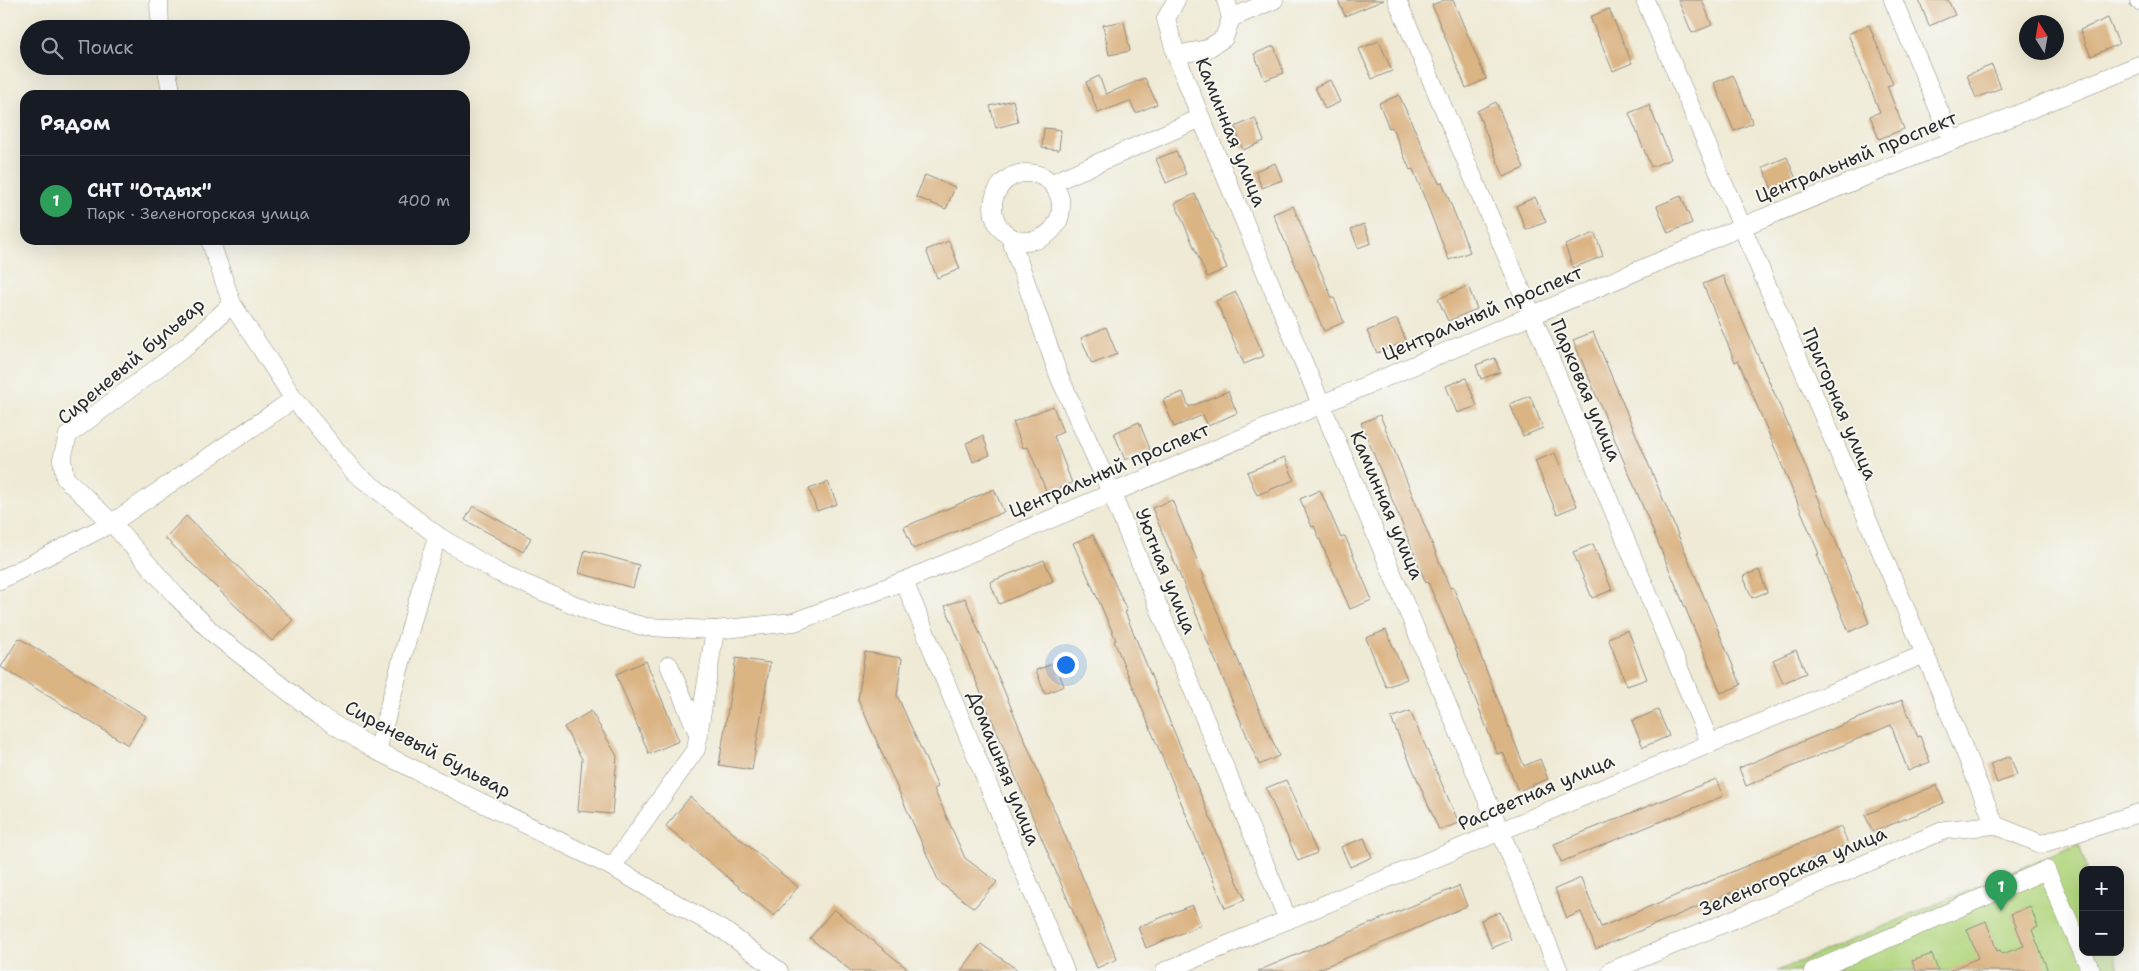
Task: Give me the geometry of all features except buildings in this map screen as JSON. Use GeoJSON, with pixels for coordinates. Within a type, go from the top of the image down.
{"type":"FeatureCollection","features":[{"type":"Feature","properties":{"kind":"street"},"geometry":{"type":"LineString","coordinates":[[159,0],[160,20]]}},
{"type":"Feature","properties":{"kind":"street","name":"Каминная улица"},"geometry":{"type":"LineString","coordinates":[[1176,0],[1166,19],[1176,56],[1559,971]]}},
{"type":"Feature","properties":{"kind":"street"},"geometry":{"type":"LineString","coordinates":[[1226,0],[1231,18],[1274,0]]}},
{"type":"Feature","properties":{"kind":"street","name":"Парковая улица"},"geometry":{"type":"LineString","coordinates":[[1397,0],[1532,315],[1710,743]]}},
{"type":"Feature","properties":{"kind":"street","name":"Пригорная улица"},"geometry":{"type":"LineString","coordinates":[[1644,0],[1925,654],[1995,825]]}},
{"type":"Feature","properties":{"kind":"street"},"geometry":{"type":"LineString","coordinates":[[1893,0],[1952,141]]}},
{"type":"Feature","properties":{"kind":"street","name":"Каминная улица"},"geometry":{"type":"LineString","coordinates":[[1176,56],[1207,48],[1224,38],[1231,18]]}},
{"type":"Feature","properties":{"kind":"street","name":"Центральный проспект"},"geometry":{"type":"LineString","coordinates":[[212,245],[232,304],[294,399],[355,473],[438,536],[497,572],[594,613],[646,627],[715,630],[794,622],[904,580],[1741,227],[2139,65]]}},
{"type":"Feature","properties":{"kind":"street"},"geometry":{"type":"LineString","coordinates":[[168,75],[171,90]]}},
{"type":"Feature","properties":{"kind":"street"},"geometry":{"type":"LineString","coordinates":[[1052,183],[1201,118]]}},
{"type":"Feature","properties":{"kind":"street"},"geometry":{"type":"LineString","coordinates":[[1035,173],[1052,183],[1058,191],[1061,210],[1054,228],[1038,240],[1019,240],[1010,237],[996,223],[993,214],[995,194],[1000,186],[1015,174],[1035,173]]}},
{"type":"Feature","properties":{"kind":"street","name":"Уютная улица"},"geometry":{"type":"LineString","coordinates":[[1010,237],[1059,376],[1111,492],[1288,920]]}},
{"type":"Feature","properties":{"kind":"street","name":"Сиреневый бульвар"},"geometry":{"type":"LineString","coordinates":[[232,304],[188,345],[68,435],[62,459],[66,478],[112,523],[176,596],[214,634],[320,716],[377,751],[612,867],[726,932],[779,971]]}},
{"type":"Feature","properties":{"kind":"street"},"geometry":{"type":"LineString","coordinates":[[0,580],[112,523],[294,399]]}},
{"type":"Feature","properties":{"kind":"street"},"geometry":{"type":"LineString","coordinates":[[377,751],[424,574],[438,536]]}},
{"type":"Feature","properties":{"kind":"street","name":"Домашняя улица"},"geometry":{"type":"LineString","coordinates":[[904,580],[1065,971]]}},
{"type":"Feature","properties":{"kind":"street"},"geometry":{"type":"LineString","coordinates":[[612,867],[696,750],[700,737],[715,630]]}},
{"type":"Feature","properties":{"kind":"street","name":"Рассветная улица"},"geometry":{"type":"LineString","coordinates":[[1165,971],[1499,830],[1925,654]]}},
{"type":"Feature","properties":{"kind":"street"},"geometry":{"type":"LineString","coordinates":[[669,665],[700,737]]}},
{"type":"Feature","properties":{"kind":"street"},"geometry":{"type":"LineString","coordinates":[[1995,825],[2041,844],[2139,812]]}},
{"type":"Feature","properties":{"kind":"street","name":"Зеленогорская улица"},"geometry":{"type":"LineString","coordinates":[[1611,971],[1945,830],[1995,825]]}},
{"type":"Feature","properties":{"kind":"street"},"geometry":{"type":"LineString","coordinates":[[2041,844],[2046,870],[2091,971]]}},
{"type":"Feature","properties":{"kind":"street"},"geometry":{"type":"LineString","coordinates":[[1813,971],[2046,870]]}},
{"type":"Feature","properties":{"kind":"green space"},"geometry":{"type":"Polygon","coordinates":[[[2079,844],[2086,866],[2079,866],[2079,956],[2114,956],[2119,971],[1777,971],[2079,844]]]}},
{"type":"Feature","properties":{"kind":"place","name":"СНТ \"Отдых\""},"geometry":{"type":"Point","coordinates":[2001,911]}}]}
